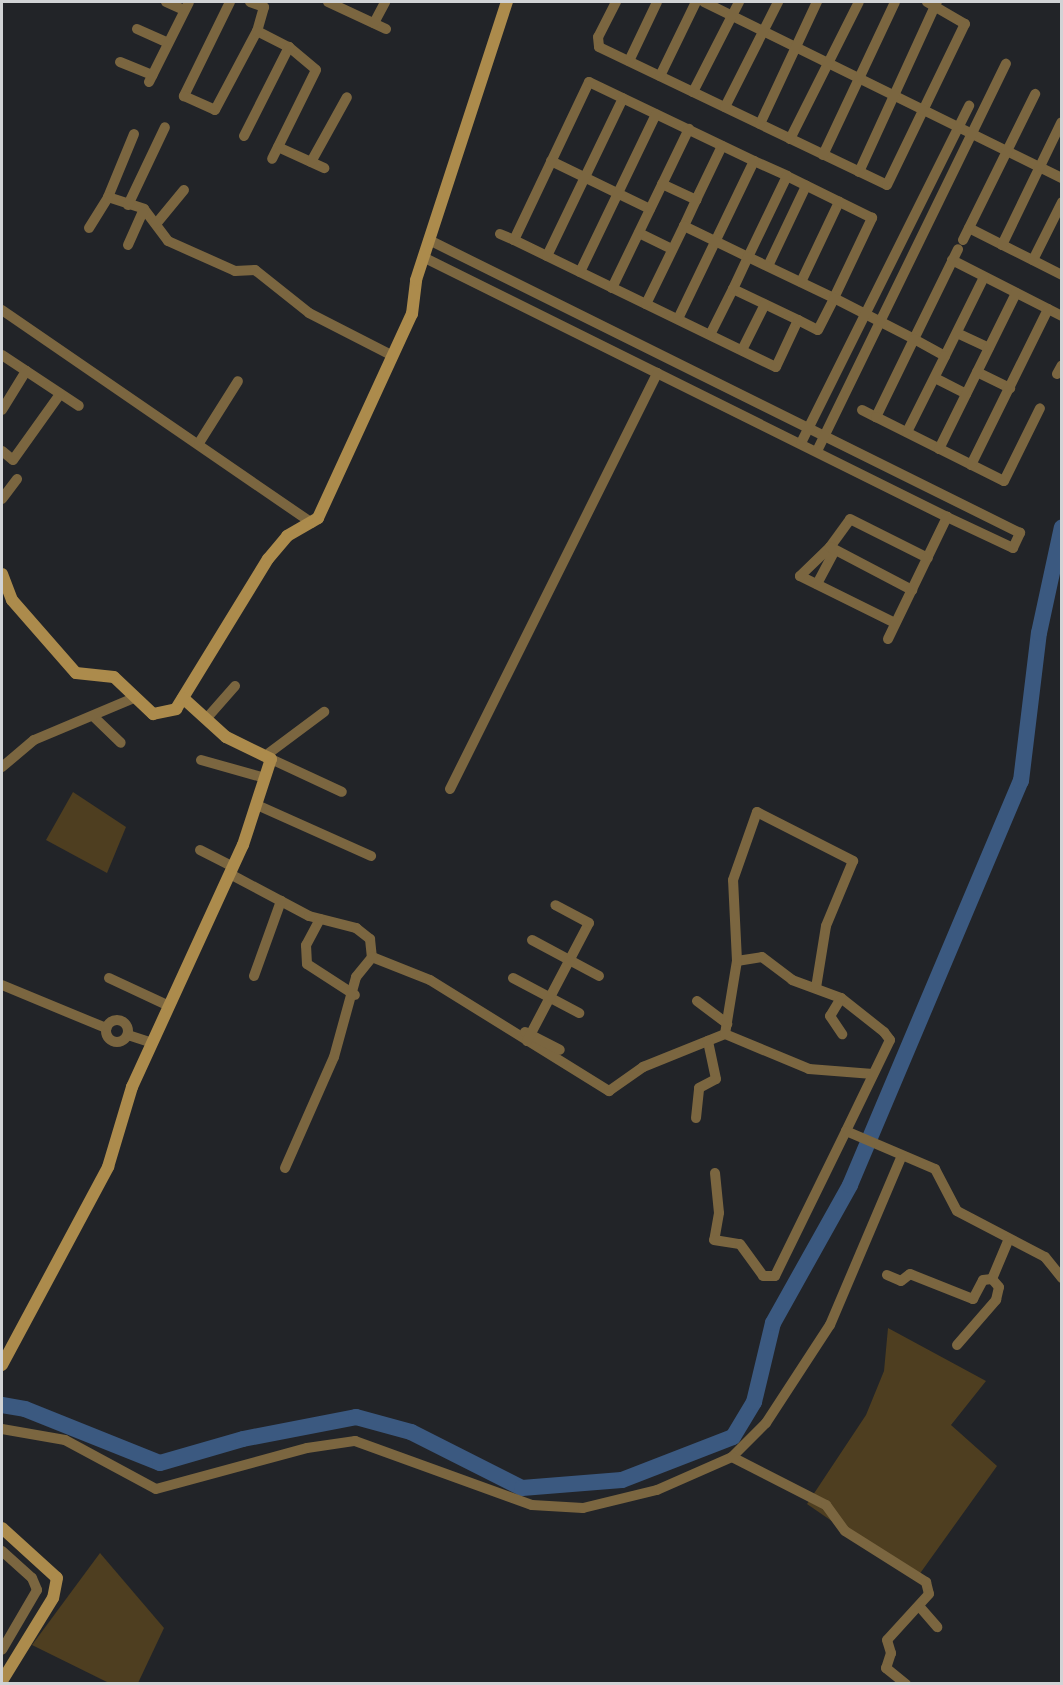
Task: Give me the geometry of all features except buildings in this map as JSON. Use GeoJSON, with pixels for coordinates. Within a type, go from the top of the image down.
{"type":"FeatureCollection","features":[{"type":"Feature","properties":{"kind":"street"},"geometry":{"type":"LineString","coordinates":[[120,62],[151,79],[187,6],[166,2]]}},
{"type":"Feature","properties":{"kind":"street"},"geometry":{"type":"LineString","coordinates":[[230,2],[184,96],[215,110],[257,31],[264,8],[250,2]]}},
{"type":"Feature","properties":{"kind":"street"},"geometry":{"type":"LineString","coordinates":[[374,23],[385,2]]}},
{"type":"Feature","properties":{"kind":"street"},"geometry":{"type":"LineString","coordinates":[[2,574],[12,600],[69,667],[83,677],[114,677],[134,698],[158,715],[169,714],[183,698],[268,559],[287,536],[312,524],[389,354],[412,314],[423,257],[507,2]]}},
{"type":"Feature","properties":{"kind":"street"},"geometry":{"type":"LineString","coordinates":[[616,2],[597,43],[628,61],[823,155],[859,172],[890,182],[965,24],[933,3],[859,172]]}},
{"type":"Feature","properties":{"kind":"street"},"geometry":{"type":"LineString","coordinates":[[628,61],[657,2]]}},
{"type":"Feature","properties":{"kind":"street"},"geometry":{"type":"LineString","coordinates":[[660,76],[696,2]]}},
{"type":"Feature","properties":{"kind":"street"},"geometry":{"type":"LineString","coordinates":[[704,2],[1062,178]]}},
{"type":"Feature","properties":{"kind":"street"},"geometry":{"type":"LineString","coordinates":[[693,92],[739,2]]}},
{"type":"Feature","properties":{"kind":"street"},"geometry":{"type":"LineString","coordinates":[[724,107],[778,2]]}},
{"type":"Feature","properties":{"kind":"street"},"geometry":{"type":"LineString","coordinates":[[760,124],[817,2]]}},
{"type":"Feature","properties":{"kind":"street"},"geometry":{"type":"LineString","coordinates":[[790,139],[859,2]]}},
{"type":"Feature","properties":{"kind":"street"},"geometry":{"type":"LineString","coordinates":[[823,155],[896,2]]}},
{"type":"Feature","properties":{"kind":"street"},"geometry":{"type":"LineString","coordinates":[[335,3],[386,28]]}},
{"type":"Feature","properties":{"kind":"street"},"geometry":{"type":"LineString","coordinates":[[137,29],[168,43]]}},
{"type":"Feature","properties":{"kind":"street"},"geometry":{"type":"LineString","coordinates":[[257,31],[289,46],[316,70],[272,159]]}},
{"type":"Feature","properties":{"kind":"street"},"geometry":{"type":"LineString","coordinates":[[244,136],[289,46]]}},
{"type":"Feature","properties":{"kind":"street"},"geometry":{"type":"LineString","coordinates":[[817,451],[1006,64]]}},
{"type":"Feature","properties":{"kind":"street"},"geometry":{"type":"LineString","coordinates":[[513,240],[590,82],[873,218],[818,330],[733,289]]}},
{"type":"Feature","properties":{"kind":"street"},"geometry":{"type":"LineString","coordinates":[[876,417],[1035,94]]}},
{"type":"Feature","properties":{"kind":"street"},"geometry":{"type":"LineString","coordinates":[[311,162],[347,97]]}},
{"type":"Feature","properties":{"kind":"street"},"geometry":{"type":"LineString","coordinates":[[547,256],[623,98]]}},
{"type":"Feature","properties":{"kind":"street"},"geometry":{"type":"LineString","coordinates":[[801,443],[969,106]]}},
{"type":"Feature","properties":{"kind":"street"},"geometry":{"type":"LineString","coordinates":[[580,272],[656,114]]}},
{"type":"Feature","properties":{"kind":"street"},"geometry":{"type":"LineString","coordinates":[[1002,245],[1061,123]]}},
{"type":"Feature","properties":{"kind":"street"},"geometry":{"type":"LineString","coordinates":[[128,205],[165,127]]}},
{"type":"Feature","properties":{"kind":"street"},"geometry":{"type":"LineString","coordinates":[[612,288],[689,129]]}},
{"type":"Feature","properties":{"kind":"street"},"geometry":{"type":"LineString","coordinates":[[90,228],[108,197],[134,134]]}},
{"type":"Feature","properties":{"kind":"street"},"geometry":{"type":"LineString","coordinates":[[646,304],[722,146]]}},
{"type":"Feature","properties":{"kind":"street"},"geometry":{"type":"LineString","coordinates":[[278,147],[324,168]]}},
{"type":"Feature","properties":{"kind":"street"},"geometry":{"type":"LineString","coordinates":[[551,161],[650,209]]}},
{"type":"Feature","properties":{"kind":"street"},"geometry":{"type":"LineString","coordinates":[[678,319],[754,161]]}},
{"type":"Feature","properties":{"kind":"street"},"geometry":{"type":"LineString","coordinates":[[710,335],[787,176]]}},
{"type":"Feature","properties":{"kind":"street"},"geometry":{"type":"LineString","coordinates":[[662,184],[696,200]]}},
{"type":"Feature","properties":{"kind":"street"},"geometry":{"type":"LineString","coordinates":[[768,266],[806,186]]}},
{"type":"Feature","properties":{"kind":"street"},"geometry":{"type":"LineString","coordinates":[[156,224],[184,190]]}},
{"type":"Feature","properties":{"kind":"street"},"geometry":{"type":"LineString","coordinates":[[108,197],[144,209],[168,241],[236,271],[255,270],[309,313],[389,354]]}},
{"type":"Feature","properties":{"kind":"street"},"geometry":{"type":"LineString","coordinates":[[801,282],[839,202]]}},
{"type":"Feature","properties":{"kind":"street"},"geometry":{"type":"LineString","coordinates":[[1033,260],[1062,202]]}},
{"type":"Feature","properties":{"kind":"street"},"geometry":{"type":"LineString","coordinates":[[128,245],[144,209]]}},
{"type":"Feature","properties":{"kind":"street"},"geometry":{"type":"LineString","coordinates":[[684,225],[866,314],[945,356]]}},
{"type":"Feature","properties":{"kind":"street"},"geometry":{"type":"LineString","coordinates":[[969,228],[1062,275]]}},
{"type":"Feature","properties":{"kind":"street"},"geometry":{"type":"LineString","coordinates":[[639,233],[672,249]]}},
{"type":"Feature","properties":{"kind":"street"},"geometry":{"type":"LineString","coordinates":[[500,234],[776,367],[798,320]]}},
{"type":"Feature","properties":{"kind":"street"},"geometry":{"type":"LineString","coordinates":[[423,257],[1014,548],[1020,533],[429,240]]}},
{"type":"Feature","properties":{"kind":"street"},"geometry":{"type":"LineString","coordinates":[[952,260],[1062,316]]}},
{"type":"Feature","properties":{"kind":"street"},"geometry":{"type":"LineString","coordinates":[[907,432],[984,277]]}},
{"type":"Feature","properties":{"kind":"street"},"geometry":{"type":"LineString","coordinates":[[939,449],[1017,293]]}},
{"type":"Feature","properties":{"kind":"street"},"geometry":{"type":"LineString","coordinates":[[742,350],[765,304]]}},
{"type":"Feature","properties":{"kind":"street"},"geometry":{"type":"LineString","coordinates":[[971,465],[1048,309]]}},
{"type":"Feature","properties":{"kind":"street"},"geometry":{"type":"LineString","coordinates":[[2,310],[199,443],[312,524]]}},
{"type":"Feature","properties":{"kind":"street"},"geometry":{"type":"LineString","coordinates":[[957,333],[989,348]]}},
{"type":"Feature","properties":{"kind":"street"},"geometry":{"type":"LineString","coordinates":[[450,789],[652,370],[656,352]]}},
{"type":"Feature","properties":{"kind":"street"},"geometry":{"type":"LineString","coordinates":[[2,355],[79,406]]}},
{"type":"Feature","properties":{"kind":"street"},"geometry":{"type":"LineString","coordinates":[[2,410],[26,371]]}},
{"type":"Feature","properties":{"kind":"street"},"geometry":{"type":"LineString","coordinates":[[977,372],[1010,388]]}},
{"type":"Feature","properties":{"kind":"street"},"geometry":{"type":"LineString","coordinates":[[935,378],[966,394]]}},
{"type":"Feature","properties":{"kind":"street"},"geometry":{"type":"LineString","coordinates":[[199,443],[238,381]]}},
{"type":"Feature","properties":{"kind":"street"},"geometry":{"type":"LineString","coordinates":[[2,451],[13,460],[60,394]]}},
{"type":"Feature","properties":{"kind":"street"},"geometry":{"type":"LineString","coordinates":[[862,410],[1004,481],[1040,408]]}},
{"type":"Feature","properties":{"kind":"street"},"geometry":{"type":"LineString","coordinates":[[2,499],[17,479]]}},
{"type":"Feature","properties":{"kind":"street"},"geometry":{"type":"LineString","coordinates":[[888,639],[947,517]]}},
{"type":"Feature","properties":{"kind":"street"},"geometry":{"type":"LineString","coordinates":[[817,584],[832,549],[850,519],[928,558]]}},
{"type":"Feature","properties":{"kind":"street"},"geometry":{"type":"LineString","coordinates":[[832,549],[800,576],[895,623]]}},
{"type":"Feature","properties":{"kind":"street"},"geometry":{"type":"LineString","coordinates":[[832,549],[912,590]]}},
{"type":"Feature","properties":{"kind":"street"},"geometry":{"type":"LineString","coordinates":[[206,719],[235,686]]}},
{"type":"Feature","properties":{"kind":"street"},"geometry":{"type":"LineString","coordinates":[[2,767],[34,740],[94,717],[134,698]]}},
{"type":"Feature","properties":{"kind":"street"},"geometry":{"type":"LineString","coordinates":[[183,698],[226,737],[342,792]]}},
{"type":"Feature","properties":{"kind":"street"},"geometry":{"type":"LineString","coordinates":[[2,1365],[99,1188],[152,1043],[231,870],[257,805],[270,756],[324,712]]}},
{"type":"Feature","properties":{"kind":"street"},"geometry":{"type":"LineString","coordinates":[[94,717],[121,743]]}},
{"type":"Feature","properties":{"kind":"street"},"geometry":{"type":"LineString","coordinates":[[201,760],[265,778]]}},
{"type":"Feature","properties":{"kind":"street"},"geometry":{"type":"LineString","coordinates":[[257,805],[371,856]]}},
{"type":"Feature","properties":{"kind":"street"},"geometry":{"type":"LineString","coordinates":[[490,1014],[611,1092],[643,1067],[708,1041],[726,1029],[737,961],[733,880],[757,812],[853,861],[826,926],[816,988]]}},
{"type":"Feature","properties":{"kind":"street"},"geometry":{"type":"LineString","coordinates":[[200,850],[281,901],[320,920],[367,935],[372,957]]}},
{"type":"Feature","properties":{"kind":"street"},"geometry":{"type":"LineString","coordinates":[[254,976],[281,901]]}},
{"type":"Feature","properties":{"kind":"street"},"geometry":{"type":"LineString","coordinates":[[528,1038],[589,923],[555,905]]}},
{"type":"Feature","properties":{"kind":"street"},"geometry":{"type":"LineString","coordinates":[[320,920],[306,945],[307,964],[355,995]]}},
{"type":"Feature","properties":{"kind":"street"},"geometry":{"type":"LineString","coordinates":[[532,940],[599,976]]}},
{"type":"Feature","properties":{"kind":"street"},"geometry":{"type":"LineString","coordinates":[[285,1168],[321,1090],[355,995],[360,969],[372,957]]}},
{"type":"Feature","properties":{"kind":"street"},"geometry":{"type":"LineString","coordinates":[[372,957],[430,980],[528,1038],[560,1050]]}},
{"type":"Feature","properties":{"kind":"street"},"geometry":{"type":"LineString","coordinates":[[715,1173],[719,1213],[714,1240],[746,1248],[762,1276],[775,1276],[851,1133],[873,1074],[890,1040],[841,998],[786,977],[762,957],[737,961]]}},
{"type":"Feature","properties":{"kind":"street"},"geometry":{"type":"LineString","coordinates":[[109,978],[169,1006]]}},
{"type":"Feature","properties":{"kind":"street"},"geometry":{"type":"LineString","coordinates":[[513,978],[579,1013]]}},
{"type":"Feature","properties":{"kind":"street"},"geometry":{"type":"LineString","coordinates":[[2,985],[106,1028],[111,1042],[128,1035],[152,1043]]}},
{"type":"Feature","properties":{"kind":"street"},"geometry":{"type":"LineString","coordinates":[[841,998],[830,1017],[842,1034]]}},
{"type":"Feature","properties":{"kind":"street"},"geometry":{"type":"LineString","coordinates":[[697,1000],[726,1029],[809,1069],[873,1074]]}},
{"type":"Feature","properties":{"kind":"street"},"geometry":{"type":"LineString","coordinates":[[696,1118],[699,1088],[717,1078],[708,1041]]}},
{"type":"Feature","properties":{"kind":"street"},"geometry":{"type":"LineString","coordinates":[[851,1133],[901,1158],[935,1169],[950,1204],[1008,1241],[1045,1257],[1062,1278]]}},
{"type":"Feature","properties":{"kind":"street"},"geometry":{"type":"LineString","coordinates":[[2,1429],[65,1440],[163,1489],[307,1448],[355,1441],[403,1454],[515,1500],[566,1510],[657,1490],[732,1457],[766,1423],[816,1352],[901,1158]]}},
{"type":"Feature","properties":{"kind":"street"},"geometry":{"type":"LineString","coordinates":[[992,1279],[1008,1241]]}},
{"type":"Feature","properties":{"kind":"street"},"geometry":{"type":"LineString","coordinates":[[887,1275],[901,1281],[910,1274],[974,1299],[983,1280],[992,1279]]}},
{"type":"Feature","properties":{"kind":"street"},"geometry":{"type":"LineString","coordinates":[[957,1345],[996,1300],[1000,1289],[992,1279]]}},
{"type":"Feature","properties":{"kind":"street"},"geometry":{"type":"LineString","coordinates":[[732,1457],[826,1505],[845,1531],[924,1580],[929,1593],[887,1640],[891,1653],[886,1668],[906,1683]]}},
{"type":"Feature","properties":{"kind":"street"},"geometry":{"type":"LineString","coordinates":[[2,1528],[57,1578],[53,1598],[2,1681]]}},
{"type":"Feature","properties":{"kind":"street"},"geometry":{"type":"LineString","coordinates":[[2,1650],[37,1590],[32,1578],[3,1558]]}},
{"type":"Feature","properties":{"kind":"street"},"geometry":{"type":"LineString","coordinates":[[919,1606],[937,1627]]}},
{"type":"Feature","properties":{"kind":"shaded area"},"geometry":{"type":"Polygon","coordinates":[[[73,792],[126,827],[107,873],[46,840],[73,792]]]}},
{"type":"Feature","properties":{"kind":"shaded area"},"geometry":{"type":"Polygon","coordinates":[[[888,1328],[986,1381],[951,1425],[997,1466],[916,1579],[807,1504],[866,1415],[884,1371],[888,1328]]]}},
{"type":"Feature","properties":{"kind":"shaded area"},"geometry":{"type":"Polygon","coordinates":[[[100,1553],[164,1628],[138,1683],[109,1683],[32,1645],[100,1553]]]}},
{"type":"Feature","properties":{"kind":"waterway"},"geometry":{"type":"LineString","coordinates":[[2,1405],[25,1409],[160,1463],[243,1439],[356,1417],[411,1432],[522,1488],[622,1480],[733,1437],[754,1402],[773,1323],[850,1185],[1021,781],[1039,633],[1062,527]]}}]}
